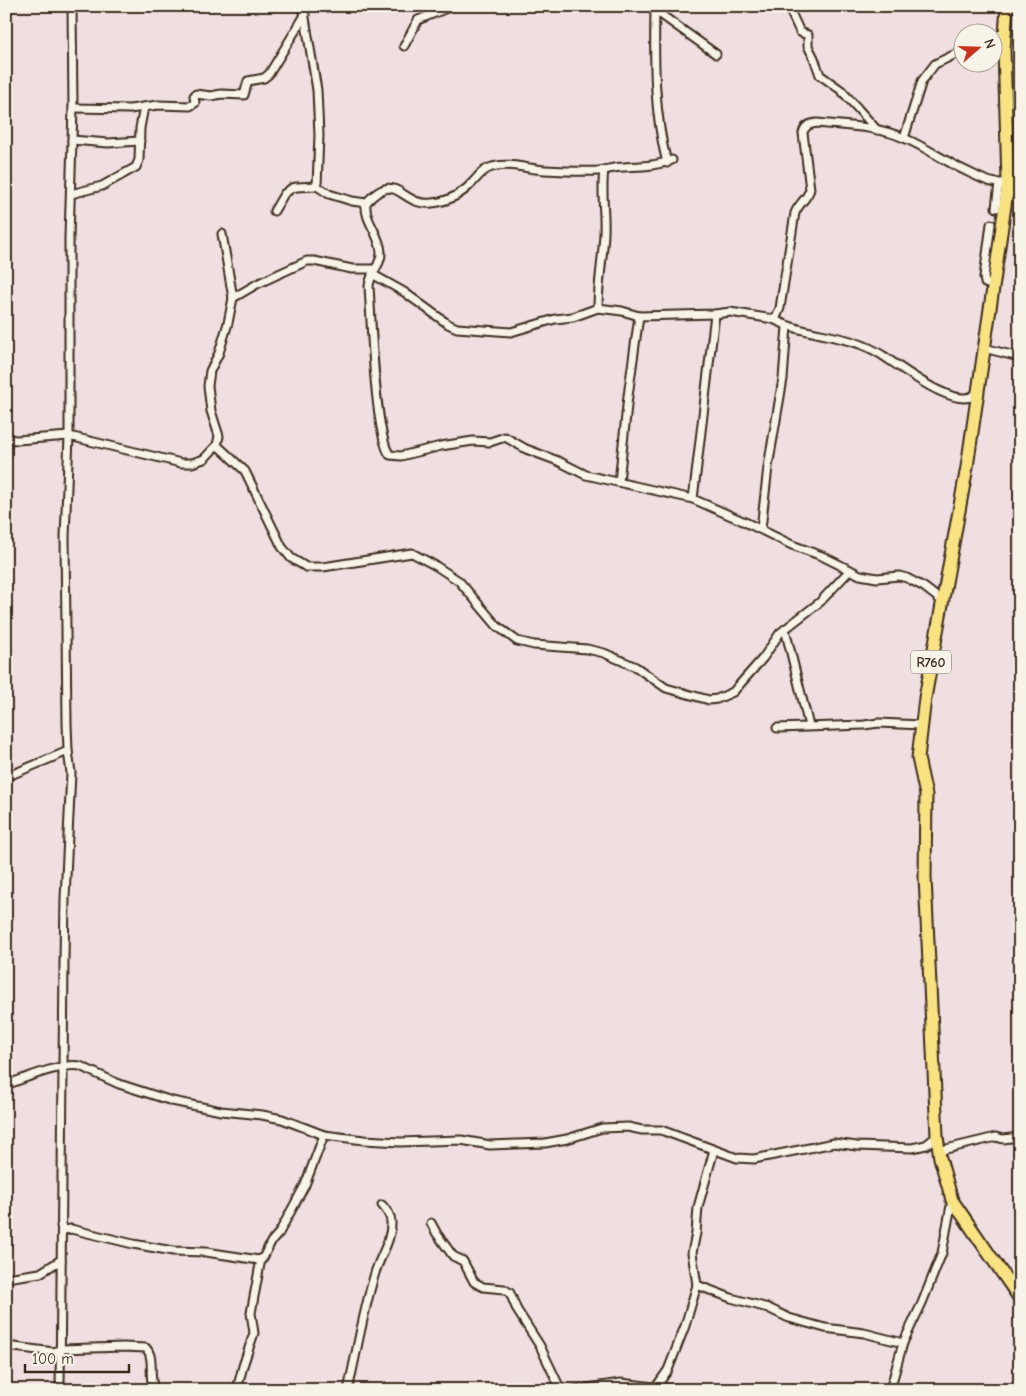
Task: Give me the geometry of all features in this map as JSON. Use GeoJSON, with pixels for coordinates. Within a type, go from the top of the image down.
{"type":"FeatureCollection","features":[{"type":"Feature","properties":{"kind":"main road","name":"R760"},"geometry":{"type":"LineString","coordinates":[[1007,6],[1004,50],[1004,186],[993,286],[967,467],[921,725],[918,758],[926,795],[925,878],[938,1150],[952,1200],[1020,1300]]}},
{"type":"Feature","properties":{"kind":"street"},"geometry":{"type":"LineString","coordinates":[[60,1390],[65,898],[71,773],[68,751],[65,537],[69,436],[68,321],[74,108],[72,6]]}},
{"type":"Feature","properties":{"kind":"street"},"geometry":{"type":"LineString","coordinates":[[303,6],[317,90],[319,136],[317,186]]}},
{"type":"Feature","properties":{"kind":"street"},"geometry":{"type":"LineString","coordinates":[[404,46],[418,20],[452,6]]}},
{"type":"Feature","properties":{"kind":"street"},"geometry":{"type":"LineString","coordinates":[[788,6],[800,32],[808,35],[808,46],[820,75],[841,90],[877,130]]}},
{"type":"Feature","properties":{"kind":"street"},"geometry":{"type":"LineString","coordinates":[[652,8],[716,54]]}},
{"type":"Feature","properties":{"kind":"street"},"geometry":{"type":"LineString","coordinates":[[652,8],[656,93],[662,144],[670,162],[580,171],[497,166],[484,170],[459,195],[442,202],[422,204],[397,190],[385,188],[374,193],[366,203],[367,215],[381,251],[381,260],[373,272],[369,286],[378,410],[385,446],[390,455],[401,456],[441,446],[473,441],[490,442],[506,437],[526,449],[558,461],[586,475],[693,499],[869,578],[900,576],[907,578],[924,587],[942,601]]}},
{"type":"Feature","properties":{"kind":"street"},"geometry":{"type":"LineString","coordinates":[[74,108],[130,109],[158,105],[192,106],[195,104],[194,96],[196,94],[211,96],[221,94],[245,95],[248,81],[264,78],[269,74],[304,15]]}},
{"type":"Feature","properties":{"kind":"street"},"geometry":{"type":"LineString","coordinates":[[904,138],[922,81],[935,64],[954,55]]}},
{"type":"Feature","properties":{"kind":"street"},"geometry":{"type":"LineString","coordinates":[[71,194],[102,186],[134,169],[139,160],[140,128],[144,107]]}},
{"type":"Feature","properties":{"kind":"street"},"geometry":{"type":"LineString","coordinates":[[773,319],[778,314],[782,301],[795,212],[801,200],[808,194],[810,189],[804,138],[805,128],[809,124],[817,123],[877,130],[904,138],[948,163],[1004,186],[1020,196]]}},
{"type":"Feature","properties":{"kind":"street"},"geometry":{"type":"LineString","coordinates":[[72,140],[108,143],[140,141]]}},
{"type":"Feature","properties":{"kind":"street"},"geometry":{"type":"LineString","coordinates":[[598,308],[604,232],[604,170]]}},
{"type":"Feature","properties":{"kind":"street"},"geometry":{"type":"LineString","coordinates":[[274,211],[284,194],[288,190],[297,187],[317,186],[329,194],[366,203]]}},
{"type":"Feature","properties":{"kind":"street"},"geometry":{"type":"LineString","coordinates":[[996,208],[1004,186]]}},
{"type":"Feature","properties":{"kind":"street"},"geometry":{"type":"LineString","coordinates":[[991,224],[984,277],[985,283],[993,286]]}},
{"type":"Feature","properties":{"kind":"street"},"geometry":{"type":"LineString","coordinates":[[6,439],[17,440],[69,436],[181,463],[197,462],[204,459],[217,445],[219,436],[209,403],[209,378],[224,339],[233,298],[222,234]]}},
{"type":"Feature","properties":{"kind":"street"},"geometry":{"type":"LineString","coordinates":[[233,298],[257,284],[307,261],[314,261],[373,272],[412,297],[448,324],[457,328],[511,332],[555,319],[573,317],[598,308],[622,311],[639,316],[730,312],[773,319],[787,326],[864,346],[880,353],[915,378],[943,392],[962,397],[971,396],[976,394],[978,386]]}},
{"type":"Feature","properties":{"kind":"street"},"geometry":{"type":"LineString","coordinates":[[693,499],[715,314]]}},
{"type":"Feature","properties":{"kind":"street"},"geometry":{"type":"LineString","coordinates":[[619,482],[639,316]]}},
{"type":"Feature","properties":{"kind":"street"},"geometry":{"type":"LineString","coordinates":[[761,530],[768,467],[784,379],[787,326]]}},
{"type":"Feature","properties":{"kind":"street"},"geometry":{"type":"LineString","coordinates":[[984,348],[1015,356],[1020,360]]}},
{"type":"Feature","properties":{"kind":"street"},"geometry":{"type":"LineString","coordinates":[[217,445],[245,471],[282,547],[300,565],[323,567],[412,554],[436,566],[459,581],[497,626],[517,641],[534,645],[587,649],[604,653],[636,667],[666,688],[709,700],[717,700],[733,692],[763,658],[774,640],[785,628],[816,606],[850,570]]}},
{"type":"Feature","properties":{"kind":"street"},"geometry":{"type":"LineString","coordinates":[[785,628],[809,726]]}},
{"type":"Feature","properties":{"kind":"street"},"geometry":{"type":"LineString","coordinates":[[777,728],[879,723],[921,725]]}},
{"type":"Feature","properties":{"kind":"street"},"geometry":{"type":"LineString","coordinates":[[6,777],[68,751]]}},
{"type":"Feature","properties":{"kind":"street"},"geometry":{"type":"LineString","coordinates":[[6,1085],[63,1067],[80,1066],[119,1084],[179,1103],[221,1111],[262,1115],[324,1134],[364,1140],[400,1142],[461,1140],[490,1145],[545,1144],[567,1140],[602,1128],[628,1127],[642,1130],[661,1130],[737,1158],[754,1159],[834,1143],[857,1146],[912,1148],[926,1145],[937,1136]]}},
{"type":"Feature","properties":{"kind":"street"},"geometry":{"type":"LineString","coordinates":[[237,1390],[254,1333],[251,1313],[261,1259],[279,1233],[305,1185],[324,1134]]}},
{"type":"Feature","properties":{"kind":"street"},"geometry":{"type":"LineString","coordinates":[[938,1150],[996,1137],[1003,1139],[1020,1137]]}},
{"type":"Feature","properties":{"kind":"street"},"geometry":{"type":"LineString","coordinates":[[656,1387],[668,1370],[685,1326],[697,1285],[692,1252],[698,1207],[714,1150]]}},
{"type":"Feature","properties":{"kind":"street"},"geometry":{"type":"LineString","coordinates":[[890,1390],[903,1343],[922,1303],[942,1253],[952,1200]]}},
{"type":"Feature","properties":{"kind":"street"},"geometry":{"type":"LineString","coordinates":[[348,1390],[360,1327],[375,1273],[388,1239],[391,1223],[390,1217],[382,1205]]}},
{"type":"Feature","properties":{"kind":"street"},"geometry":{"type":"LineString","coordinates":[[431,1223],[453,1256],[464,1261],[474,1282],[483,1288],[504,1289],[510,1293],[517,1310],[540,1346],[561,1390]]}},
{"type":"Feature","properties":{"kind":"street"},"geometry":{"type":"LineString","coordinates":[[61,1226],[64,1230],[71,1229],[133,1244],[173,1251],[206,1252],[252,1260],[261,1259]]}},
{"type":"Feature","properties":{"kind":"street"},"geometry":{"type":"LineString","coordinates":[[6,1278],[40,1273],[61,1260]]}},
{"type":"Feature","properties":{"kind":"street"},"geometry":{"type":"LineString","coordinates":[[697,1285],[731,1298],[768,1308],[789,1318],[825,1328],[864,1333],[903,1343]]}},
{"type":"Feature","properties":{"kind":"street"},"geometry":{"type":"LineString","coordinates":[[6,1346],[50,1351],[123,1347],[146,1348],[150,1355],[151,1383],[154,1390]]}},
{"type":"Feature","properties":{"kind":"street"},"geometry":{"type":"LineString","coordinates":[[574,1390],[609,1384],[679,1390]]}}]}
